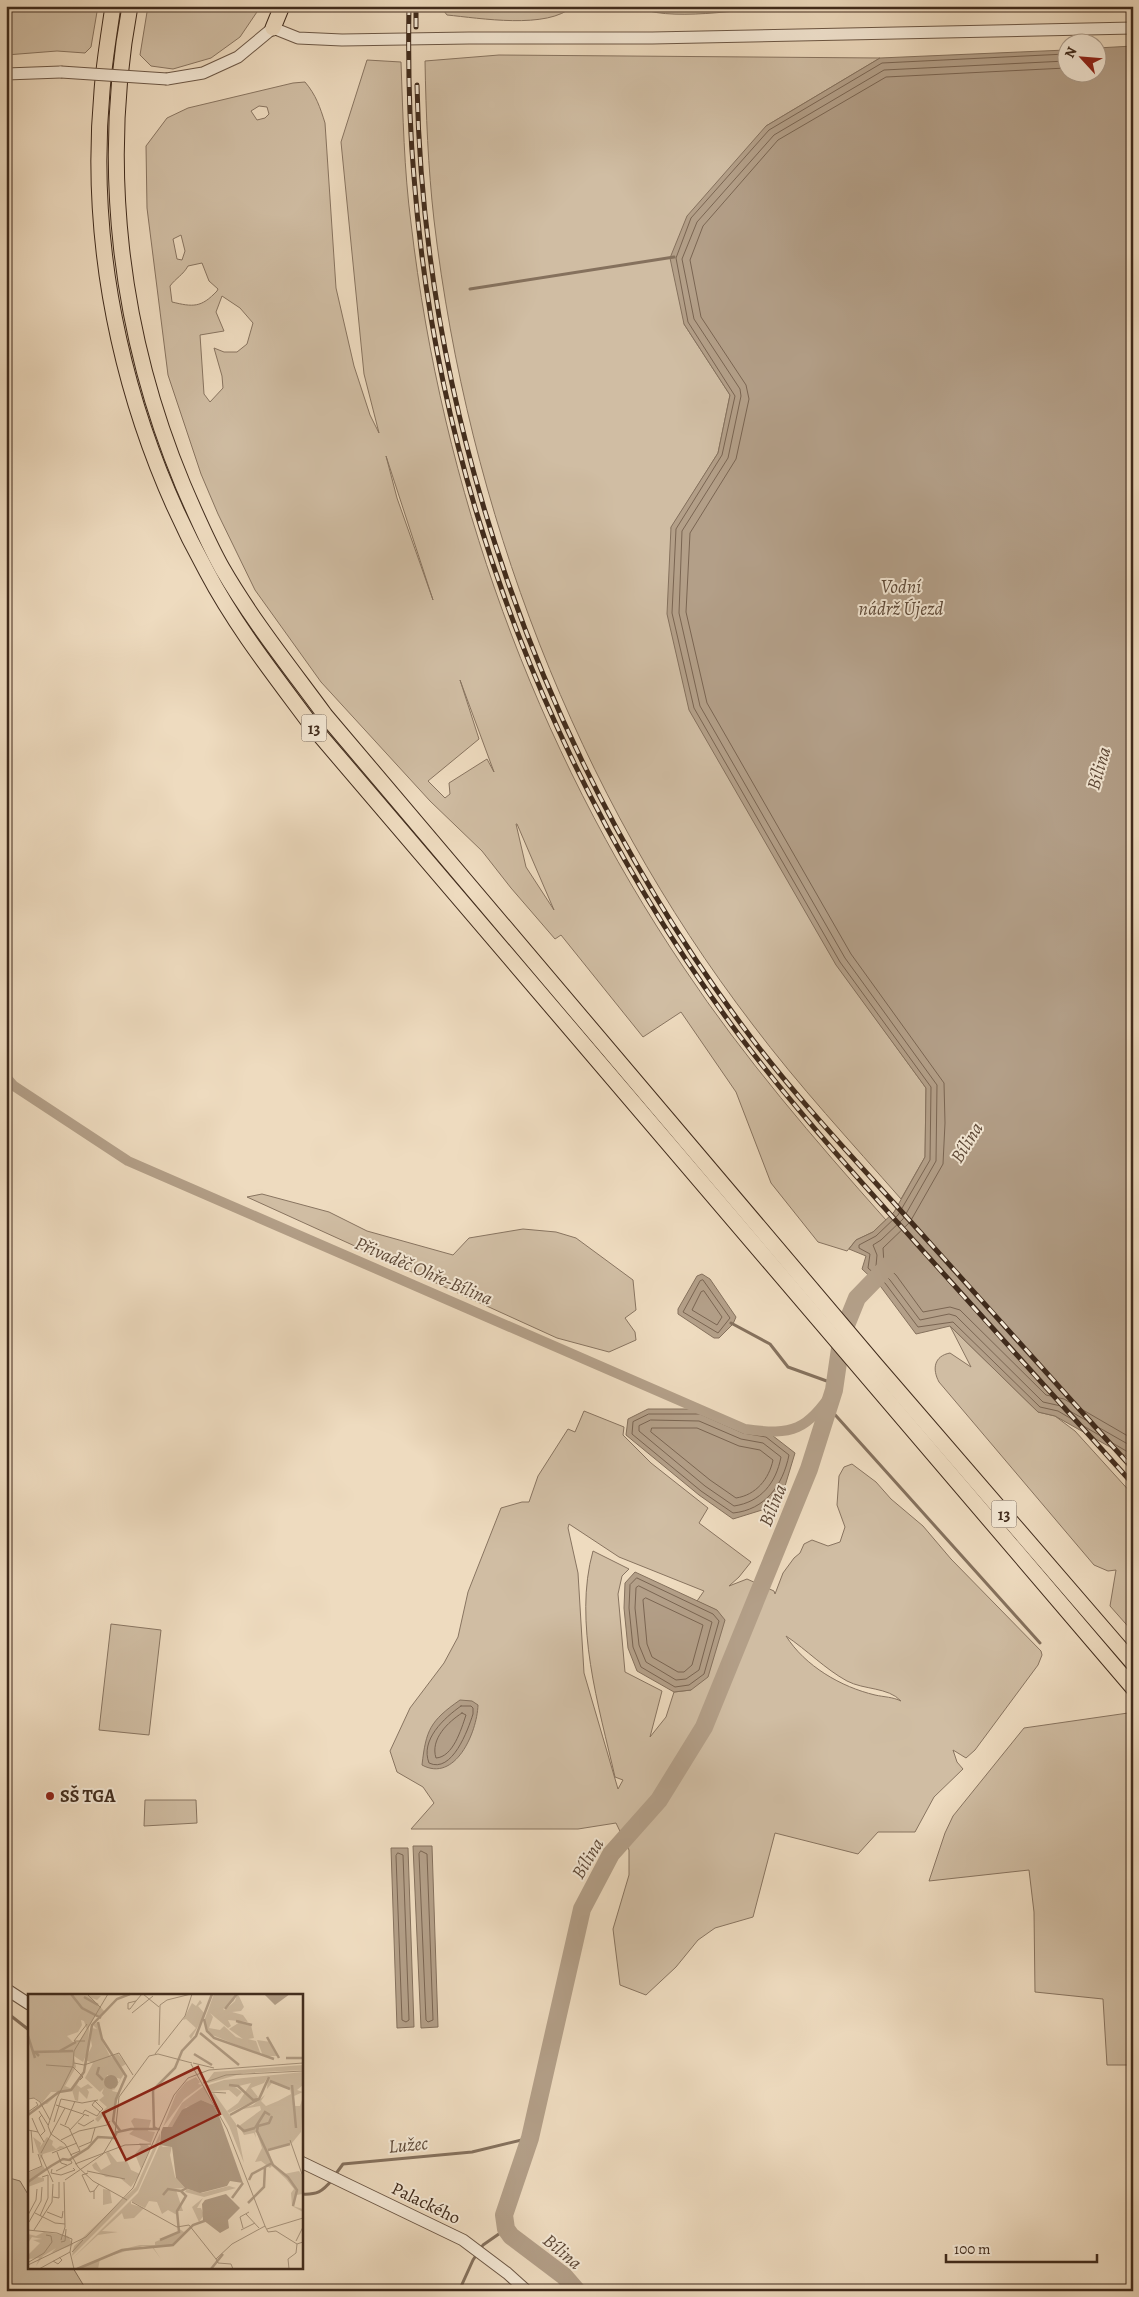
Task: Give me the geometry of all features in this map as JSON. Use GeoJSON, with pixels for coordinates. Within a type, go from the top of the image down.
{"type":"FeatureCollection","features":[{"type":"Feature","properties":{"kind":"highway","name":"13"},"geometry":{"type":"LineString","coordinates":[[113,6],[102,91],[100,161],[102,230],[111,298],[124,365],[148,445],[179,519],[207,573],[239,626],[312,726],[1133,1688]]}},
{"type":"Feature","properties":{"kind":"highway","name":"13"},"geometry":{"type":"LineString","coordinates":[[130,6],[119,98],[116,163],[119,230],[127,298],[141,362],[165,441],[196,514],[221,566],[251,614],[325,715],[875,1364],[1133,1663]]}},
{"type":"Feature","properties":{"kind":"highway"},"geometry":{"type":"LineString","coordinates":[[273,28],[282,6]]}},
{"type":"Feature","properties":{"kind":"street"},"geometry":{"type":"LineString","coordinates":[[6,74],[61,72],[167,79],[203,73],[238,57],[273,28],[298,38],[342,40],[652,38],[1133,28]]}},
{"type":"Feature","properties":{"kind":"street"},"geometry":{"type":"LineString","coordinates":[[6,1989],[28,2003]]}},
{"type":"Feature","properties":{"kind":"street","name":"Palackého"},"geometry":{"type":"LineString","coordinates":[[302,2162],[455,2236],[527,2291]]}},
{"type":"Feature","properties":{"kind":"shaded area"},"geometry":{"type":"Polygon","coordinates":[[[6,6],[98,6],[91,47],[85,53],[57,51],[6,55],[6,6]]]}},
{"type":"Feature","properties":{"kind":"shaded area"},"geometry":{"type":"Polygon","coordinates":[[[148,6],[261,6],[240,37],[211,58],[173,69],[151,66],[140,55],[148,6]]]}},
{"type":"Feature","properties":{"kind":"shaded area"},"geometry":{"type":"Polygon","coordinates":[[[440,6],[573,6],[562,13],[547,18],[513,21],[447,15],[440,6]]]}},
{"type":"Feature","properties":{"kind":"shaded area"},"geometry":{"type":"Polygon","coordinates":[[[636,6],[780,6],[727,12],[666,14],[636,6]]]}},
{"type":"Feature","properties":{"kind":"shaded area"},"geometry":{"type":"Polygon","coordinates":[[[499,55],[880,58],[766,126],[684,324],[730,395],[718,453],[671,528],[836,964],[926,1088],[925,1157],[901,1199],[807,1092],[753,1025],[690,936],[633,842],[583,745],[540,644],[503,541],[473,435],[450,328],[432,200],[425,61],[499,55]]]}},
{"type":"Feature","properties":{"kind":"shaded area"},"geometry":{"type":"Polygon","coordinates":[[[367,60],[401,62],[407,183],[425,322],[446,420],[471,517],[503,612],[540,705],[582,795],[630,883],[684,968],[755,1066],[886,1220],[873,1232],[856,1240],[847,1251],[818,1242],[771,1183],[736,1092],[681,1012],[643,1037],[561,935],[555,939],[482,851],[430,801],[321,682],[255,590],[218,514],[201,474],[168,375],[147,208],[146,146],[167,118],[188,108],[293,83],[305,82],[317,101],[325,123],[336,288],[354,366],[370,415],[379,433],[364,374],[341,142],[367,60]],[[259,106],[251,111],[257,120],[265,118],[269,114],[267,107],[259,106]],[[181,235],[173,239],[177,259],[182,260],[185,251],[181,235]],[[202,263],[188,266],[170,286],[172,302],[196,305],[206,301],[217,291],[218,289],[209,281],[202,263]],[[222,296],[216,312],[224,331],[200,335],[204,394],[210,402],[223,388],[222,376],[214,348],[224,352],[237,352],[247,344],[253,323],[240,308],[222,296]],[[386,456],[397,498],[433,600],[386,456]],[[460,680],[479,739],[428,781],[445,798],[450,794],[449,783],[487,759],[494,772],[460,680]],[[516,824],[526,867],[554,910],[517,824],[516,824]]]}},
{"type":"Feature","properties":{"kind":"shaded area"},"geometry":{"type":"Polygon","coordinates":[[[262,1194],[329,1212],[367,1231],[453,1255],[469,1238],[523,1229],[556,1232],[576,1238],[633,1280],[636,1310],[625,1318],[635,1332],[636,1340],[609,1352],[557,1338],[247,1197],[262,1194]]]}},
{"type":"Feature","properties":{"kind":"shaded area"},"geometry":{"type":"Polygon","coordinates":[[[950,1326],[1038,1412],[1055,1416],[1075,1431],[1133,1495],[1133,1632],[1110,1606],[1116,1570],[1108,1571],[1094,1565],[939,1382],[935,1368],[938,1360],[945,1355],[950,1353],[971,1367],[950,1326]]]}},
{"type":"Feature","properties":{"kind":"shaded area"},"geometry":{"type":"Polygon","coordinates":[[[584,1411],[624,1427],[623,1435],[651,1463],[708,1508],[699,1523],[751,1562],[729,1586],[747,1579],[774,1591],[775,1594],[783,1573],[800,1553],[804,1544],[812,1540],[828,1546],[840,1542],[845,1527],[837,1505],[839,1476],[844,1467],[852,1464],[876,1482],[891,1499],[923,1526],[951,1559],[1041,1651],[1042,1655],[1038,1665],[975,1750],[966,1758],[953,1750],[957,1762],[963,1769],[934,1797],[915,1832],[878,1832],[858,1854],[775,1833],[753,1917],[715,1928],[698,1940],[676,1967],[646,1995],[620,1985],[613,1929],[629,1875],[629,1850],[616,1823],[578,1829],[411,1829],[434,1803],[423,1787],[397,1772],[390,1751],[410,1708],[444,1663],[458,1637],[468,1592],[501,1508],[529,1502],[538,1476],[568,1429],[575,1432],[584,1411]],[[569,1524],[568,1528],[578,1573],[584,1673],[618,1789],[623,1780],[615,1777],[590,1664],[586,1606],[588,1578],[593,1551],[629,1569],[622,1576],[618,1594],[625,1672],[662,1691],[650,1737],[666,1717],[674,1692],[691,1690],[716,1610],[697,1601],[704,1591],[619,1557],[569,1524]],[[786,1636],[803,1657],[837,1681],[849,1687],[901,1701],[889,1693],[847,1681],[786,1636]]]}},
{"type":"Feature","properties":{"kind":"shaded area"},"geometry":{"type":"Polygon","coordinates":[[[111,1624],[161,1630],[149,1735],[99,1730],[111,1624]]]}},
{"type":"Feature","properties":{"kind":"shaded area"},"geometry":{"type":"Polygon","coordinates":[[[1128,1713],[1133,1717],[1133,2065],[1107,2065],[1103,1999],[1035,1992],[1034,1912],[1029,1870],[929,1881],[945,1833],[953,1816],[1024,1728],[1128,1713]]]}},
{"type":"Feature","properties":{"kind":"shaded area"},"geometry":{"type":"Polygon","coordinates":[[[145,1800],[196,1800],[197,1823],[144,1826],[145,1800]]]}},
{"type":"Feature","properties":{"kind":"shaded area"},"geometry":{"type":"Polygon","coordinates":[[[6,2177],[20,2181],[28,2194],[28,2270],[74,2270],[87,2291],[6,2291],[6,2177]]]}},
{"type":"Feature","properties":{"kind":"water","name":"Vodní nádrž Újezd"},"geometry":{"type":"Polygon","coordinates":[[[1133,46],[1133,1460],[1055,1416],[1038,1412],[950,1326],[916,1334],[881,1287],[862,1269],[866,1256],[849,1249],[856,1240],[873,1232],[894,1212],[925,1157],[926,1088],[836,965],[689,710],[667,614],[671,527],[718,453],[730,395],[684,324],[670,258],[687,216],[766,126],[880,58],[1056,50],[1056,82],[1106,82],[1106,48],[1133,46]]]}},
{"type":"Feature","properties":{"kind":"water"},"geometry":{"type":"Polygon","coordinates":[[[702,1274],[710,1279],[736,1317],[733,1324],[719,1338],[714,1338],[678,1314],[678,1309],[697,1276],[702,1274]]]}},
{"type":"Feature","properties":{"kind":"water"},"geometry":{"type":"Polygon","coordinates":[[[648,1409],[701,1409],[745,1428],[768,1432],[795,1453],[785,1486],[762,1510],[733,1519],[699,1495],[626,1435],[628,1419],[648,1409]]]}},
{"type":"Feature","properties":{"kind":"water"},"geometry":{"type":"Polygon","coordinates":[[[635,1572],[717,1610],[725,1620],[708,1677],[691,1690],[674,1692],[637,1671],[628,1648],[624,1608],[625,1583],[635,1572]]]}},
{"type":"Feature","properties":{"kind":"water"},"geometry":{"type":"Polygon","coordinates":[[[460,1700],[472,1701],[478,1705],[477,1716],[469,1741],[454,1761],[445,1767],[434,1769],[422,1765],[425,1743],[431,1727],[442,1714],[460,1700]]]}},
{"type":"Feature","properties":{"kind":"water"},"geometry":{"type":"Polygon","coordinates":[[[413,1846],[432,1846],[438,2027],[421,2028],[413,1846]]]}},
{"type":"Feature","properties":{"kind":"water"},"geometry":{"type":"Polygon","coordinates":[[[391,1848],[408,1848],[414,2027],[397,2028],[391,1848]]]}},
{"type":"Feature","properties":{"kind":"waterway"},"geometry":{"type":"LineString","coordinates":[[470,289],[674,257]]}},
{"type":"Feature","properties":{"kind":"waterway","name":"Přivaděč Ohře-Bílina"},"geometry":{"type":"LineString","coordinates":[[6,1077],[14,1086],[128,1161],[745,1429],[776,1431],[797,1427],[815,1414],[834,1390]]}},
{"type":"Feature","properties":{"kind":"waterway","name":"Bílina"},"geometry":{"type":"LineString","coordinates":[[577,2291],[564,2276],[511,2236],[506,2229],[504,2215],[530,2138],[582,1909],[611,1854],[659,1800],[704,1727],[809,1469],[834,1390],[842,1335],[857,1298],[890,1264]]}},
{"type":"Feature","properties":{"kind":"waterway"},"geometry":{"type":"LineString","coordinates":[[731,1323],[770,1344],[788,1367],[835,1384]]}},
{"type":"Feature","properties":{"kind":"waterway"},"geometry":{"type":"LineString","coordinates":[[829,1408],[1040,1643]]}},
{"type":"Feature","properties":{"kind":"waterway","name":"Lužec"},"geometry":{"type":"LineString","coordinates":[[6,2012],[28,2029]]}},
{"type":"Feature","properties":{"kind":"waterway","name":"Lužec"},"geometry":{"type":"LineString","coordinates":[[335,2175],[343,2164],[472,2152],[530,2138]]}},
{"type":"Feature","properties":{"kind":"waterway","name":"Lužec"},"geometry":{"type":"LineString","coordinates":[[302,2194],[319,2192],[332,2180]]}},
{"type":"Feature","properties":{"kind":"waterway"},"geometry":{"type":"LineString","coordinates":[[459,2291],[473,2260],[483,2245],[506,2229]]}},
{"type":"Feature","properties":{"kind":"railway"},"geometry":{"type":"LineString","coordinates":[[409,6],[409,92],[414,177],[427,292],[449,406],[478,519],[516,629],[561,736],[614,840],[673,940],[739,1035],[781,1089],[848,1167],[1133,1484]]}},
{"type":"Feature","properties":{"kind":"railway"},"geometry":{"type":"LineString","coordinates":[[416,6],[416,27]]}},
{"type":"Feature","properties":{"kind":"railway"},"geometry":{"type":"LineString","coordinates":[[417,85],[425,211],[443,337],[471,460],[508,582],[554,700],[609,814],[673,924],[744,1028],[781,1076],[1133,1469]]}},
{"type":"Feature","properties":{"kind":"place","name":"SŠ TGA"},"geometry":{"type":"Point","coordinates":[50,1796]}}]}
